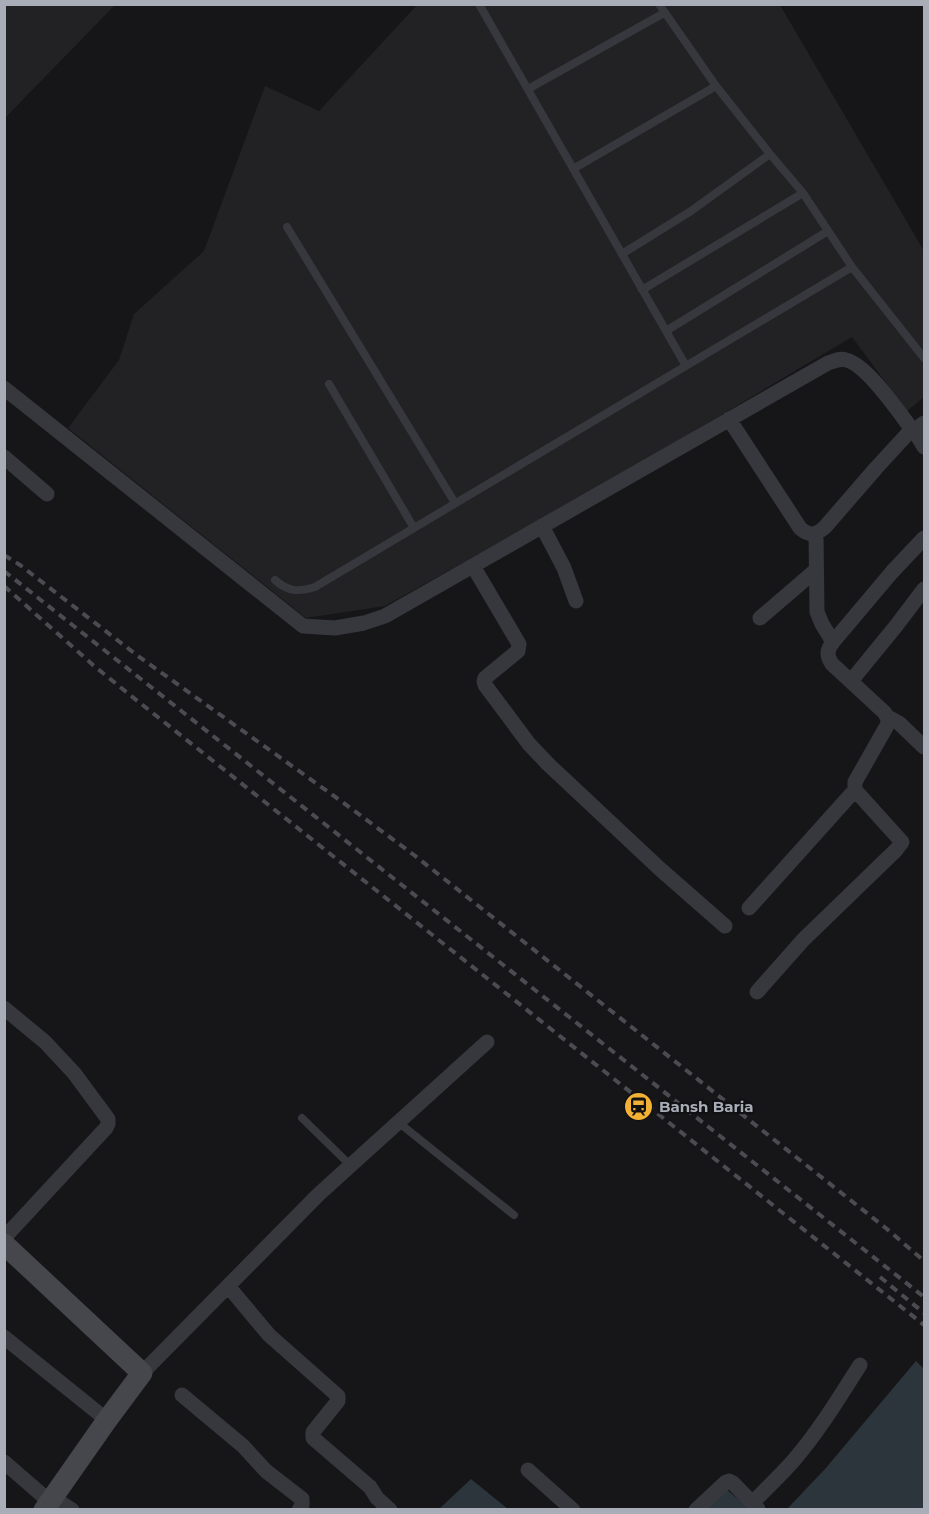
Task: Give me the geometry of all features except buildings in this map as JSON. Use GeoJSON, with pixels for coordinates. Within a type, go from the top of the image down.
{"type":"FeatureCollection","features":[{"type":"Feature","properties":{"kind":"street"},"geometry":{"type":"LineString","coordinates":[[4,388],[303,626],[335,628],[364,623],[385,616],[828,363],[840,359],[849,360],[866,372],[917,427],[924,447]]}},
{"type":"Feature","properties":{"kind":"street"},"geometry":{"type":"LineString","coordinates":[[729,419],[800,528],[811,535],[825,527],[877,467],[917,427]]}},
{"type":"Feature","properties":{"kind":"street"},"geometry":{"type":"LineString","coordinates":[[4,457],[46,494]]}},
{"type":"Feature","properties":{"kind":"street"},"geometry":{"type":"LineString","coordinates":[[542,526],[564,568],[576,601]]}},
{"type":"Feature","properties":{"kind":"street"},"geometry":{"type":"LineString","coordinates":[[816,534],[817,612],[833,642]]}},
{"type":"Feature","properties":{"kind":"street"},"geometry":{"type":"LineString","coordinates":[[749,908],[855,790],[855,782],[889,722],[885,713],[832,664],[827,653],[833,642],[892,572],[924,538]]}},
{"type":"Feature","properties":{"kind":"street"},"geometry":{"type":"LineString","coordinates":[[473,566],[519,644],[518,651],[485,678],[485,685],[529,744],[548,764],[660,869],[725,926]]}},
{"type":"Feature","properties":{"kind":"street"},"geometry":{"type":"LineString","coordinates":[[760,618],[816,570]]}},
{"type":"Feature","properties":{"kind":"street"},"geometry":{"type":"LineString","coordinates":[[851,681],[924,589]]}},
{"type":"Feature","properties":{"kind":"street"},"geometry":{"type":"LineString","coordinates":[[888,717],[895,719],[924,747]]}},
{"type":"Feature","properties":{"kind":"street"},"geometry":{"type":"LineString","coordinates":[[757,992],[803,940],[902,842],[855,790]]}},
{"type":"Feature","properties":{"kind":"street"},"geometry":{"type":"LineString","coordinates":[[4,1008],[45,1042],[74,1074],[108,1119],[106,1128],[4,1238]]}},
{"type":"Feature","properties":{"kind":"street"},"geometry":{"type":"LineString","coordinates":[[48,1502],[142,1373],[319,1194],[487,1042]]}},
{"type":"Feature","properties":{"kind":"street"},"geometry":{"type":"LineString","coordinates":[[4,1244],[142,1373]]}},
{"type":"Feature","properties":{"kind":"street"},"geometry":{"type":"LineString","coordinates":[[228,1286],[268,1335],[338,1396],[339,1401],[313,1432],[313,1438],[370,1487],[377,1498],[390,1509]]}},
{"type":"Feature","properties":{"kind":"street"},"geometry":{"type":"LineString","coordinates":[[4,1337],[107,1420]]}},
{"type":"Feature","properties":{"kind":"street"},"geometry":{"type":"LineString","coordinates":[[696,1509],[726,1482],[733,1483],[755,1506],[830,1413],[860,1365]]}},
{"type":"Feature","properties":{"kind":"street"},"geometry":{"type":"LineString","coordinates":[[182,1395],[243,1446],[266,1471],[302,1499],[299,1509]]}},
{"type":"Feature","properties":{"kind":"street"},"geometry":{"type":"LineString","coordinates":[[4,1462],[48,1502],[72,1509]]}},
{"type":"Feature","properties":{"kind":"street"},"geometry":{"type":"LineString","coordinates":[[528,1470],[573,1509]]}},
{"type":"Feature","properties":{"kind":"lane"},"geometry":{"type":"LineString","coordinates":[[480,4],[686,366]]}},
{"type":"Feature","properties":{"kind":"lane"},"geometry":{"type":"LineString","coordinates":[[660,4],[716,86],[803,193],[852,267],[924,358]]}},
{"type":"Feature","properties":{"kind":"lane"},"geometry":{"type":"LineString","coordinates":[[528,89],[664,13]]}},
{"type":"Feature","properties":{"kind":"lane"},"geometry":{"type":"LineString","coordinates":[[573,169],[716,86]]}},
{"type":"Feature","properties":{"kind":"lane"},"geometry":{"type":"LineString","coordinates":[[622,254],[691,211],[770,154]]}},
{"type":"Feature","properties":{"kind":"lane"},"geometry":{"type":"LineString","coordinates":[[642,290],[803,193]]}},
{"type":"Feature","properties":{"kind":"lane"},"geometry":{"type":"LineString","coordinates":[[287,227],[455,503]]}},
{"type":"Feature","properties":{"kind":"lane"},"geometry":{"type":"LineString","coordinates":[[666,331],[828,231]]}},
{"type":"Feature","properties":{"kind":"lane"},"geometry":{"type":"LineString","coordinates":[[275,580],[291,590],[315,587],[852,267]]}},
{"type":"Feature","properties":{"kind":"lane"},"geometry":{"type":"LineString","coordinates":[[329,384],[414,528]]}},
{"type":"Feature","properties":{"kind":"lane"},"geometry":{"type":"LineString","coordinates":[[302,1118],[351,1166]]}},
{"type":"Feature","properties":{"kind":"lane"},"geometry":{"type":"LineString","coordinates":[[398,1122],[514,1215]]}},
{"type":"Feature","properties":{"kind":"shaded area"},"geometry":{"type":"Polygon","coordinates":[[[4,5],[115,5],[5,118],[4,5]]]}},
{"type":"Feature","properties":{"kind":"shaded area"},"geometry":{"type":"Polygon","coordinates":[[[417,5],[780,5],[924,251],[924,397],[907,411],[852,337],[617,477],[385,606],[306,618],[68,428],[119,360],[134,314],[204,251],[265,86],[319,111],[417,5]]]}},
{"type":"Feature","properties":{"kind":"shaded area"},"geometry":{"type":"Polygon","coordinates":[[[916,1361],[924,1369],[924,1509],[787,1509],[825,1469],[916,1361]]]}},
{"type":"Feature","properties":{"kind":"shaded area"},"geometry":{"type":"Polygon","coordinates":[[[471,1479],[508,1509],[439,1509],[471,1479]]]}},
{"type":"Feature","properties":{"kind":"shaded area"},"geometry":{"type":"Polygon","coordinates":[[[726,1489],[749,1510],[703,1510],[726,1489]]]}},
{"type":"Feature","properties":{"kind":"railway"},"geometry":{"type":"LineString","coordinates":[[4,555],[138,656],[414,855],[887,1229],[924,1261]]}},
{"type":"Feature","properties":{"kind":"railway"},"geometry":{"type":"LineString","coordinates":[[4,571],[924,1297]]}},
{"type":"Feature","properties":{"kind":"railway"},"geometry":{"type":"LineString","coordinates":[[4,586],[130,695],[924,1325]]}},
{"type":"Feature","properties":{"kind":"railway"},"geometry":{"type":"LineString","coordinates":[[880,1277],[924,1313]]}},
{"type":"Feature","properties":{"kind":"place","name":"Bansh Baria"},"geometry":{"type":"Point","coordinates":[638,1107]}}]}
